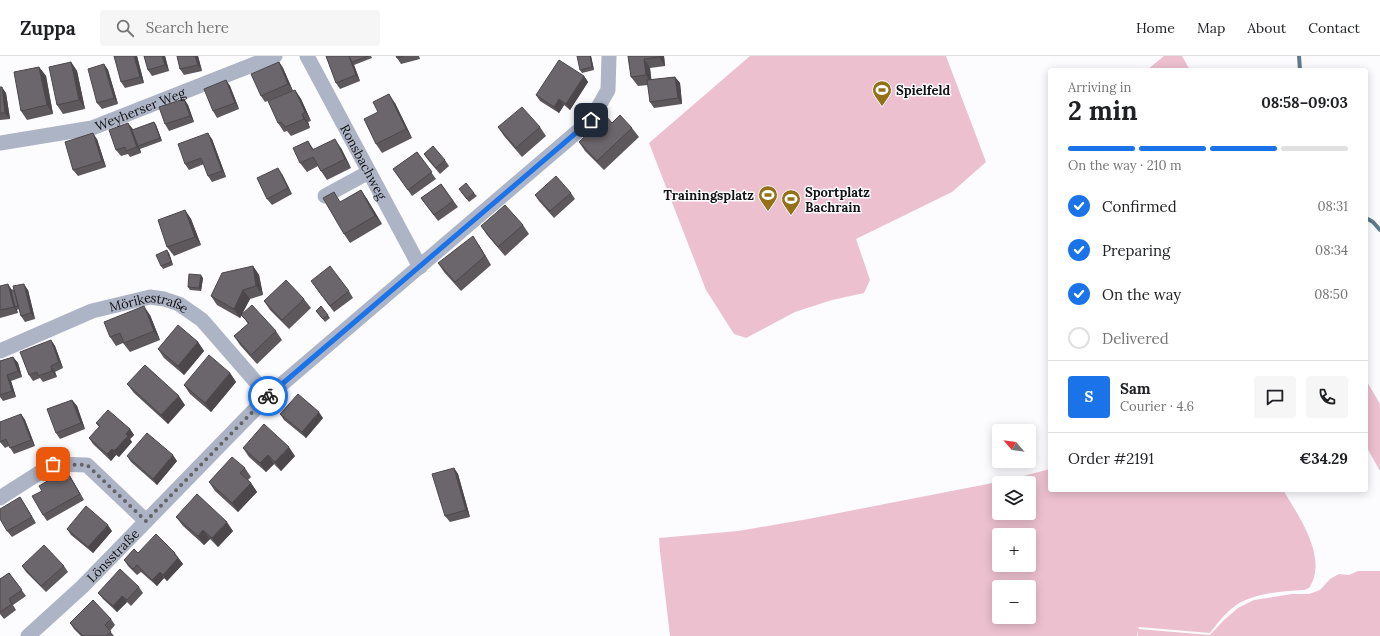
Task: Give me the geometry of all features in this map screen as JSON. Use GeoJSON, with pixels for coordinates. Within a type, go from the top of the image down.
{"type":"FeatureCollection","features":[{"type":"Feature","properties":{"kind":"street","name":"Weyherser Weg"},"geometry":{"type":"LineString","coordinates":[[0,143],[92,128],[275,56]]}},
{"type":"Feature","properties":{"kind":"street","name":"Ronsbachweg"},"geometry":{"type":"LineString","coordinates":[[308,56],[420,266]]}},
{"type":"Feature","properties":{"kind":"street","name":"Lönsstraße"},"geometry":{"type":"LineString","coordinates":[[28,636],[82,587],[268,396],[591,120],[608,90],[609,56]]}},
{"type":"Feature","properties":{"kind":"street"},"geometry":{"type":"LineString","coordinates":[[325,196],[370,172]]}},
{"type":"Feature","properties":{"kind":"street","name":"Mörikestraße"},"geometry":{"type":"LineString","coordinates":[[0,351],[92,311],[150,297],[164,299],[179,304],[202,320],[268,396]]}},
{"type":"Feature","properties":{"kind":"street"},"geometry":{"type":"LineString","coordinates":[[0,498],[53,464],[87,465],[146,521]]}},
{"type":"Feature","properties":{"kind":"shaded area","name":"Sportplatz Bachrain"},"geometry":{"type":"Polygon","coordinates":[[[750,56],[946,56],[986,162],[952,192],[856,239],[870,280],[864,293],[832,300],[795,312],[746,338],[734,334],[706,290],[649,143],[750,56]]]}},
{"type":"Feature","properties":{"kind":"shaded area"},"geometry":{"type":"Polygon","coordinates":[[[1164,56],[1182,56],[1189,68],[1149,68],[1164,56]]]}},
{"type":"Feature","properties":{"kind":"shaded area"},"geometry":{"type":"Polygon","coordinates":[[[1368,383],[1380,404],[1380,471],[1368,450],[1368,383]]]}},
{"type":"Feature","properties":{"kind":"shaded area"},"geometry":{"type":"Polygon","coordinates":[[[1048,470],[1048,492],[1284,492],[1301,520],[1311,543],[1316,566],[1314,577],[1309,588],[1304,590],[1259,595],[1251,598],[1235,606],[1221,619],[1210,633],[1139,627],[1138,629],[1210,635],[1238,608],[1254,600],[1292,594],[1309,594],[1320,590],[1330,579],[1339,574],[1349,575],[1358,571],[1380,571],[1380,636],[1138,636],[1138,631],[1137,636],[670,636],[659,538],[738,531],[992,483],[992,520],[1036,520],[1036,476],[1023,476],[1048,470]]]}},
{"type":"Feature","properties":{"kind":"building"},"geometry":{"type":"Polygon","coordinates":[[[114,56],[134,56],[140,77],[121,82],[114,56]]]}},
{"type":"Feature","properties":{"kind":"building"},"geometry":{"type":"Polygon","coordinates":[[[144,56],[162,56],[165,65],[148,70],[144,56]]]}},
{"type":"Feature","properties":{"kind":"building"},"geometry":{"type":"Polygon","coordinates":[[[177,56],[195,56],[198,65],[180,69],[177,56]]]}},
{"type":"Feature","properties":{"kind":"building"},"geometry":{"type":"Polygon","coordinates":[[[326,56],[349,56],[356,75],[336,83],[326,56]]]}},
{"type":"Feature","properties":{"kind":"building"},"geometry":{"type":"Polygon","coordinates":[[[349,56],[368,56],[352,62],[349,56]]]}},
{"type":"Feature","properties":{"kind":"building"},"geometry":{"type":"Polygon","coordinates":[[[577,56],[590,56],[592,67],[580,70],[577,56]]]}},
{"type":"Feature","properties":{"kind":"building"},"geometry":{"type":"Polygon","coordinates":[[[628,56],[659,57],[644,59],[646,75],[631,77],[628,56]]]}},
{"type":"Feature","properties":{"kind":"building"},"geometry":{"type":"Polygon","coordinates":[[[559,60],[584,76],[566,104],[559,99],[554,107],[536,95],[559,60]]]}},
{"type":"Feature","properties":{"kind":"building"},"geometry":{"type":"Polygon","coordinates":[[[71,62],[79,100],[57,105],[49,67],[71,62]]]}},
{"type":"Feature","properties":{"kind":"building"},"geometry":{"type":"Polygon","coordinates":[[[279,62],[288,84],[261,96],[251,74],[279,62]]]}},
{"type":"Feature","properties":{"kind":"building"},"geometry":{"type":"Polygon","coordinates":[[[104,64],[114,98],[97,103],[88,69],[104,64]]]}},
{"type":"Feature","properties":{"kind":"building"},"geometry":{"type":"Polygon","coordinates":[[[39,67],[47,105],[21,111],[14,72],[39,67]]]}},
{"type":"Feature","properties":{"kind":"building"},"geometry":{"type":"Polygon","coordinates":[[[675,77],[678,98],[650,102],[647,80],[675,77]]]}},
{"type":"Feature","properties":{"kind":"building"},"geometry":{"type":"Polygon","coordinates":[[[226,80],[235,103],[213,111],[204,89],[226,80]]]}},
{"type":"Feature","properties":{"kind":"building"},"geometry":{"type":"Polygon","coordinates":[[[0,87],[2,87],[5,113],[0,113],[0,87]]]}},
{"type":"Feature","properties":{"kind":"building"},"geometry":{"type":"Polygon","coordinates":[[[295,90],[305,112],[302,114],[304,119],[285,127],[281,122],[278,123],[268,101],[295,90]]]}},
{"type":"Feature","properties":{"kind":"building"},"geometry":{"type":"Polygon","coordinates":[[[389,94],[406,129],[376,144],[364,119],[378,112],[373,102],[389,94]]]}},
{"type":"Feature","properties":{"kind":"building"},"geometry":{"type":"Polygon","coordinates":[[[184,99],[190,116],[165,124],[159,107],[184,99]]]}},
{"type":"Feature","properties":{"kind":"building"},"geometry":{"type":"Polygon","coordinates":[[[522,107],[540,127],[516,148],[498,127],[522,107]]]}},
{"type":"Feature","properties":{"kind":"building"},"geometry":{"type":"Polygon","coordinates":[[[620,115],[632,128],[597,161],[579,142],[606,116],[612,123],[620,115]]]}},
{"type":"Feature","properties":{"kind":"building"},"geometry":{"type":"Polygon","coordinates":[[[154,122],[160,138],[138,146],[132,130],[154,122]]]}},
{"type":"Feature","properties":{"kind":"building"},"geometry":{"type":"Polygon","coordinates":[[[128,123],[137,147],[126,151],[125,147],[116,150],[109,130],[128,123]]]}},
{"type":"Feature","properties":{"kind":"building"},"geometry":{"type":"Polygon","coordinates":[[[93,133],[102,161],[73,170],[65,142],[93,133]]]}},
{"type":"Feature","properties":{"kind":"building"},"geometry":{"type":"Polygon","coordinates":[[[208,133],[222,171],[208,176],[201,158],[185,164],[178,144],[208,133]]]}},
{"type":"Feature","properties":{"kind":"building"},"geometry":{"type":"Polygon","coordinates":[[[335,139],[345,159],[321,171],[313,157],[300,163],[293,148],[308,141],[312,150],[335,139]]]}},
{"type":"Feature","properties":{"kind":"building"},"geometry":{"type":"Polygon","coordinates":[[[433,146],[445,160],[436,168],[424,154],[433,146]]]}},
{"type":"Feature","properties":{"kind":"building"},"geometry":{"type":"Polygon","coordinates":[[[417,152],[432,172],[408,190],[393,169],[417,152]]]}},
{"type":"Feature","properties":{"kind":"building"},"geometry":{"type":"Polygon","coordinates":[[[278,168],[288,188],[267,199],[257,178],[278,168]]]}},
{"type":"Feature","properties":{"kind":"building"},"geometry":{"type":"Polygon","coordinates":[[[556,176],[571,193],[550,211],[535,195],[556,176]]]}},
{"type":"Feature","properties":{"kind":"building"},"geometry":{"type":"Polygon","coordinates":[[[466,183],[474,193],[467,199],[459,189],[466,183]]]}},
{"type":"Feature","properties":{"kind":"building"},"geometry":{"type":"Polygon","coordinates":[[[441,184],[453,201],[434,215],[421,198],[441,184]]]}},
{"type":"Feature","properties":{"kind":"building"},"geometry":{"type":"Polygon","coordinates":[[[361,190],[375,216],[344,234],[323,198],[334,192],[340,202],[361,190]]]}},
{"type":"Feature","properties":{"kind":"building"},"geometry":{"type":"Polygon","coordinates":[[[505,205],[523,225],[498,247],[481,226],[505,205]]]}},
{"type":"Feature","properties":{"kind":"building"},"geometry":{"type":"Polygon","coordinates":[[[185,210],[195,237],[167,247],[158,220],[185,210]]]}},
{"type":"Feature","properties":{"kind":"building"},"geometry":{"type":"Polygon","coordinates":[[[473,236],[485,256],[455,282],[438,263],[473,236]]]}},
{"type":"Feature","properties":{"kind":"building"},"geometry":{"type":"Polygon","coordinates":[[[167,250],[171,262],[161,266],[156,255],[167,250]]]}},
{"type":"Feature","properties":{"kind":"building"},"geometry":{"type":"Polygon","coordinates":[[[253,266],[256,286],[243,290],[234,309],[211,296],[222,273],[253,266]]]}},
{"type":"Feature","properties":{"kind":"building"},"geometry":{"type":"Polygon","coordinates":[[[330,266],[349,291],[330,306],[311,281],[330,266]]]}},
{"type":"Feature","properties":{"kind":"building"},"geometry":{"type":"Polygon","coordinates":[[[189,274],[201,275],[199,288],[188,287],[189,274]]]}},
{"type":"Feature","properties":{"kind":"building"},"geometry":{"type":"Polygon","coordinates":[[[286,280],[304,299],[282,320],[264,301],[286,280]]]}},
{"type":"Feature","properties":{"kind":"building"},"geometry":{"type":"Polygon","coordinates":[[[8,284],[14,307],[0,310],[0,286],[8,284]]]}},
{"type":"Feature","properties":{"kind":"building"},"geometry":{"type":"Polygon","coordinates":[[[24,284],[31,313],[21,316],[13,286],[24,284]]]}},
{"type":"Feature","properties":{"kind":"building"},"geometry":{"type":"Polygon","coordinates":[[[11,290],[14,290],[18,306],[15,307],[11,290]]]}},
{"type":"Feature","properties":{"kind":"building"},"geometry":{"type":"Polygon","coordinates":[[[252,305],[276,331],[251,355],[234,336],[249,323],[241,315],[252,305]]]}},
{"type":"Feature","properties":{"kind":"building"},"geometry":{"type":"Polygon","coordinates":[[[144,306],[154,331],[124,343],[120,333],[110,337],[104,322],[144,306]]]}},
{"type":"Feature","properties":{"kind":"building"},"geometry":{"type":"Polygon","coordinates":[[[321,306],[328,315],[323,319],[316,311],[321,306]]]}},
{"type":"Feature","properties":{"kind":"building"},"geometry":{"type":"Polygon","coordinates":[[[178,325],[198,342],[178,366],[158,349],[178,325]]]}},
{"type":"Feature","properties":{"kind":"building"},"geometry":{"type":"Polygon","coordinates":[[[51,340],[59,362],[51,366],[52,371],[38,376],[37,372],[29,375],[20,352],[51,340]]]}},
{"type":"Feature","properties":{"kind":"building"},"geometry":{"type":"Polygon","coordinates":[[[209,355],[230,373],[205,403],[184,385],[209,355]]]}},
{"type":"Feature","properties":{"kind":"building"},"geometry":{"type":"Polygon","coordinates":[[[13,357],[18,371],[7,375],[12,391],[0,395],[0,361],[13,357]]]}},
{"type":"Feature","properties":{"kind":"building"},"geometry":{"type":"Polygon","coordinates":[[[145,365],[179,396],[161,415],[127,384],[145,365]]]}},
{"type":"Feature","properties":{"kind":"building"},"geometry":{"type":"Polygon","coordinates":[[[298,394],[319,412],[302,432],[280,414],[298,394]]]}},
{"type":"Feature","properties":{"kind":"building"},"geometry":{"type":"Polygon","coordinates":[[[72,400],[81,423],[56,433],[47,409],[72,400]]]}},
{"type":"Feature","properties":{"kind":"building"},"geometry":{"type":"Polygon","coordinates":[[[108,410],[130,429],[126,434],[128,436],[114,451],[112,449],[107,454],[89,438],[100,426],[96,423],[108,410]]]}},
{"type":"Feature","properties":{"kind":"building"},"geometry":{"type":"Polygon","coordinates":[[[21,414],[31,440],[10,448],[6,439],[0,442],[0,422],[21,414]]]}},
{"type":"Feature","properties":{"kind":"building"},"geometry":{"type":"Polygon","coordinates":[[[264,424],[289,447],[275,462],[268,455],[260,463],[243,448],[264,424]]]}},
{"type":"Feature","properties":{"kind":"building"},"geometry":{"type":"Polygon","coordinates":[[[147,433],[173,455],[153,479],[127,456],[147,433]]]}},
{"type":"Feature","properties":{"kind":"building"},"geometry":{"type":"Polygon","coordinates":[[[232,457],[245,468],[240,473],[251,483],[232,503],[209,482],[232,457]]]}},
{"type":"Feature","properties":{"kind":"building"},"geometry":{"type":"Polygon","coordinates":[[[454,468],[466,510],[445,516],[432,474],[454,468]]]}},
{"type":"Feature","properties":{"kind":"building"},"geometry":{"type":"Polygon","coordinates":[[[66,470],[80,494],[43,515],[32,496],[42,491],[39,486],[66,470]]]}},
{"type":"Feature","properties":{"kind":"building"},"geometry":{"type":"Polygon","coordinates":[[[197,494],[227,522],[212,538],[203,530],[198,536],[176,517],[197,494]]]}},
{"type":"Feature","properties":{"kind":"building"},"geometry":{"type":"Polygon","coordinates":[[[20,497],[32,517],[7,531],[0,519],[0,509],[20,497]]]}},
{"type":"Feature","properties":{"kind":"building"},"geometry":{"type":"Polygon","coordinates":[[[86,506],[108,525],[88,547],[67,529],[86,506]]]}},
{"type":"Feature","properties":{"kind":"building"},"geometry":{"type":"Polygon","coordinates":[[[156,534],[178,558],[163,575],[160,572],[152,580],[137,565],[133,569],[124,560],[134,549],[138,553],[156,534]]]}},
{"type":"Feature","properties":{"kind":"building"},"geometry":{"type":"Polygon","coordinates":[[[44,545],[64,566],[41,586],[22,566],[44,545]]]}},
{"type":"Feature","properties":{"kind":"building"},"geometry":{"type":"Polygon","coordinates":[[[120,569],[139,587],[127,600],[122,596],[113,606],[98,593],[120,569]]]}},
{"type":"Feature","properties":{"kind":"building"},"geometry":{"type":"Polygon","coordinates":[[[9,573],[22,590],[9,599],[12,604],[0,612],[0,579],[9,573]]]}},
{"type":"Feature","properties":{"kind":"building"},"geometry":{"type":"Polygon","coordinates":[[[93,600],[111,619],[105,625],[111,632],[106,636],[83,636],[70,623],[93,600]]]}},
{"type":"Feature","properties":{"kind":"waterway"},"geometry":{"type":"LineString","coordinates":[[1299,56],[1300,68]]}},
{"type":"Feature","properties":{"kind":"waterway"},"geometry":{"type":"LineString","coordinates":[[1368,219],[1373,222],[1380,230]]}},
{"type":"Feature","properties":{"kind":"way so far"},"geometry":{"type":"LineString","coordinates":[[53,464],[87,465],[146,521],[268,396]]}},
{"type":"Feature","properties":{"kind":"place","name":"Spielfeld"},"geometry":{"type":"Point","coordinates":[882,107]}},
{"type":"Feature","properties":{"kind":"place","name":"Trainingsplatz"},"geometry":{"type":"Point","coordinates":[768,212]}},
{"type":"Feature","properties":{"kind":"place","name":"Sportplatz Bachrain"},"geometry":{"type":"Point","coordinates":[791,216]}},
{"type":"Feature","properties":{"kind":"route"},"geometry":{"type":"LineString","coordinates":[[268,396],[591,120]]}}]}
